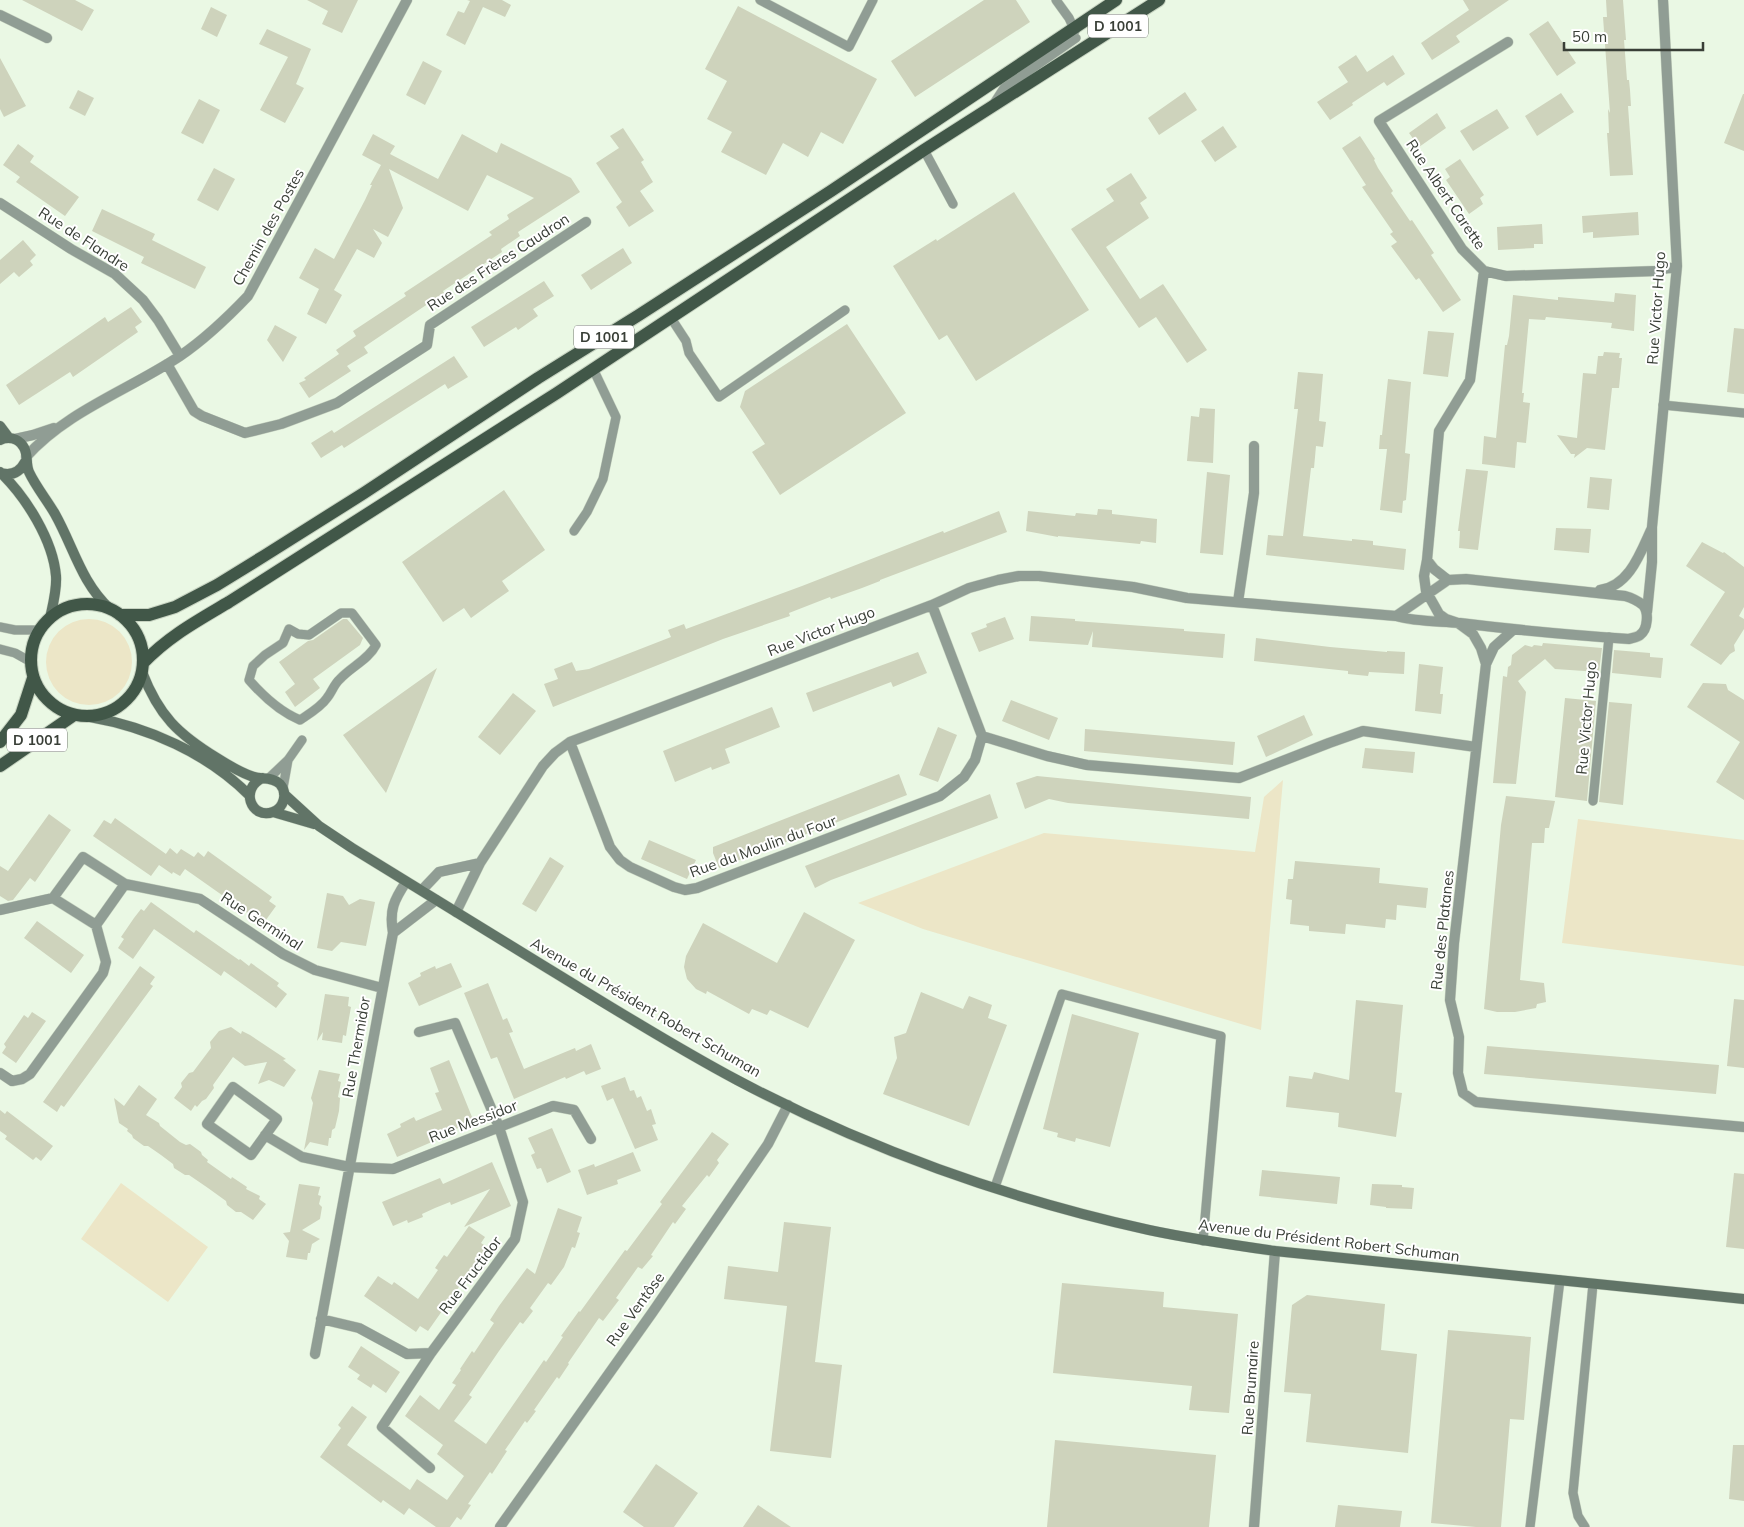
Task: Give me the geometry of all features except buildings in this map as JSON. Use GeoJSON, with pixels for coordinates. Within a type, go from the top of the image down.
{"type":"FeatureCollection","features":[{"type":"Feature","properties":{"kind":"main road","name":"D 1001"},"geometry":{"type":"LineString","coordinates":[[115,612],[149,614],[175,607],[217,585],[364,493],[538,378],[823,196],[957,107],[979,90],[1075,33],[1116,0]]}},
{"type":"Feature","properties":{"kind":"main road","name":"D 1001"},"geometry":{"type":"LineString","coordinates":[[142,667],[156,650],[180,630],[278,572],[671,318],[924,150],[1159,0]]}},
{"type":"Feature","properties":{"kind":"main road"},"geometry":{"type":"LineString","coordinates":[[79,605],[95,605],[115,612],[130,624],[138,636],[142,649],[142,667],[137,685],[129,698],[104,714],[90,717],[74,715],[61,710],[49,702],[33,678],[31,662],[33,646],[39,630],[50,618],[64,609],[79,605]]}},
{"type":"Feature","properties":{"kind":"main road","name":"D 1001"},"geometry":{"type":"LineString","coordinates":[[0,742],[20,715],[33,678]]}},
{"type":"Feature","properties":{"kind":"main road","name":"D 1001"},"geometry":{"type":"LineString","coordinates":[[0,766],[74,715]]}},
{"type":"Feature","properties":{"kind":"street","name":"Chemin des Postes"},"geometry":{"type":"LineString","coordinates":[[26,459],[38,444],[64,424],[180,356],[223,321],[248,296],[407,0]]}},
{"type":"Feature","properties":{"kind":"street","name":"Rue Victor Hugo"},"geometry":{"type":"LineString","coordinates":[[456,912],[480,863],[543,766],[555,753],[570,742],[932,605],[969,588],[1018,576],[1039,576],[1133,587],[1188,598],[1396,616],[1410,620],[1458,623],[1513,630],[1629,639],[1640,635],[1646,626],[1652,562],[1652,527],[1677,266],[1663,0]]}},
{"type":"Feature","properties":{"kind":"street"},"geometry":{"type":"LineString","coordinates":[[0,16],[47,38]]}},
{"type":"Feature","properties":{"kind":"street","name":"Rue Albert Carette"},"geometry":{"type":"LineString","coordinates":[[1508,42],[1379,121],[1462,249],[1484,271],[1506,276],[1656,271],[1677,266]]}},
{"type":"Feature","properties":{"kind":"street","name":"Rue de Flandre"},"geometry":{"type":"LineString","coordinates":[[0,203],[71,249],[115,274],[143,300],[180,356]]}},
{"type":"Feature","properties":{"kind":"street","name":"Rue des Frères Caudron"},"geometry":{"type":"LineString","coordinates":[[167,364],[194,411],[202,416],[245,433],[281,424],[337,403],[427,345],[430,325],[586,222]]}},
{"type":"Feature","properties":{"kind":"street"},"geometry":{"type":"LineString","coordinates":[[1434,605],[1428,593],[1424,576],[1440,431],[1470,380],[1484,271]]}},
{"type":"Feature","properties":{"kind":"street","name":"Chemin des Postes"},"geometry":{"type":"LineString","coordinates":[[8,439],[33,435],[64,424]]}},
{"type":"Feature","properties":{"kind":"street"},"geometry":{"type":"LineString","coordinates":[[0,426],[8,439],[23,446],[38,490],[55,514],[80,569],[99,599],[115,612]]}},
{"type":"Feature","properties":{"kind":"street"},"geometry":{"type":"LineString","coordinates":[[1238,602],[1254,493],[1254,446]]}},
{"type":"Feature","properties":{"kind":"street"},"geometry":{"type":"LineString","coordinates":[[0,473],[7,474],[18,471],[26,459]]}},
{"type":"Feature","properties":{"kind":"street"},"geometry":{"type":"LineString","coordinates":[[0,473],[29,509],[50,548],[56,578],[55,596],[50,618]]}},
{"type":"Feature","properties":{"kind":"street","name":"Rue Victor Hugo"},"geometry":{"type":"LineString","coordinates":[[1591,591],[1609,588],[1622,579],[1637,562],[1652,527]]}},
{"type":"Feature","properties":{"kind":"street"},"geometry":{"type":"LineString","coordinates":[[1427,560],[1444,583]]}},
{"type":"Feature","properties":{"kind":"street","name":"Rue Victor Hugo"},"geometry":{"type":"LineString","coordinates":[[1444,583],[1466,579],[1625,596],[1636,600],[1645,607],[1647,613]]}},
{"type":"Feature","properties":{"kind":"street"},"geometry":{"type":"LineString","coordinates":[[1396,616],[1444,583]]}},
{"type":"Feature","properties":{"kind":"street"},"geometry":{"type":"LineString","coordinates":[[1434,605],[1434,596],[1444,583]]}},
{"type":"Feature","properties":{"kind":"street"},"geometry":{"type":"LineString","coordinates":[[932,605],[982,736],[1047,756],[1087,765],[1239,778],[1363,731],[1476,748]]}},
{"type":"Feature","properties":{"kind":"street","name":"Rue Victor Hugo"},"geometry":{"type":"LineString","coordinates":[[1434,605],[1439,614],[1446,619],[1458,623]]}},
{"type":"Feature","properties":{"kind":"street","name":"Rue des Platanes"},"geometry":{"type":"LineString","coordinates":[[1458,623],[1473,634],[1481,648],[1486,664]]}},
{"type":"Feature","properties":{"kind":"street","name":"Rue des Platanes"},"geometry":{"type":"LineString","coordinates":[[1513,630],[1494,647],[1486,664],[1454,943],[1450,1000],[1459,1037],[1458,1073],[1464,1093],[1476,1102],[1744,1127]]}},
{"type":"Feature","properties":{"kind":"street"},"geometry":{"type":"LineString","coordinates":[[142,667],[150,694],[161,711],[192,743],[223,762],[252,776],[266,778],[274,780],[283,791],[282,805],[273,812],[267,813],[256,810],[250,801],[249,795],[253,784],[266,778]]}},
{"type":"Feature","properties":{"kind":"street"},"geometry":{"type":"LineString","coordinates":[[90,717],[133,727],[162,738],[219,770],[231,778],[249,795]]}},
{"type":"Feature","properties":{"kind":"street","name":"Rue du Moulin du Four"},"geometry":{"type":"LineString","coordinates":[[570,742],[610,847],[620,860],[630,867],[685,890],[697,888],[940,796],[964,778],[975,760],[982,736]]}},
{"type":"Feature","properties":{"kind":"street","name":"Avenue du Président Robert Schuman"},"geometry":{"type":"LineString","coordinates":[[283,791],[319,826],[406,882],[671,1043],[739,1081],[875,1144],[996,1188],[1087,1215],[1203,1241],[1275,1251],[1744,1299]]}},
{"type":"Feature","properties":{"kind":"street","name":"Avenue du Président Robert Schuman"},"geometry":{"type":"LineString","coordinates":[[273,812],[319,826]]}},
{"type":"Feature","properties":{"kind":"street","name":"Rue Germinal"},"geometry":{"type":"LineString","coordinates":[[53,898],[83,857],[125,884],[200,899],[283,954],[315,970],[382,988]]}},
{"type":"Feature","properties":{"kind":"street"},"geometry":{"type":"LineString","coordinates":[[422,890],[439,872],[480,863]]}},
{"type":"Feature","properties":{"kind":"street","name":"Rue Thermidor"},"geometry":{"type":"LineString","coordinates":[[315,1354],[393,933],[390,917],[397,896],[406,882]]}},
{"type":"Feature","properties":{"kind":"street"},"geometry":{"type":"LineString","coordinates":[[96,925],[125,884]]}},
{"type":"Feature","properties":{"kind":"street"},"geometry":{"type":"LineString","coordinates":[[0,910],[53,898],[96,925],[106,962],[103,973],[30,1074],[22,1079],[12,1081],[0,1073]]}},
{"type":"Feature","properties":{"kind":"street"},"geometry":{"type":"LineString","coordinates":[[393,933],[436,900]]}},
{"type":"Feature","properties":{"kind":"street","name":"Rue Fructidor"},"geometry":{"type":"LineString","coordinates":[[419,1032],[455,1023],[499,1127],[523,1202],[515,1239],[430,1353],[382,1427],[430,1468]]}},
{"type":"Feature","properties":{"kind":"street"},"geometry":{"type":"LineString","coordinates":[[233,1088],[277,1119],[265,1135],[251,1155],[207,1124],[233,1088]]}},
{"type":"Feature","properties":{"kind":"street","name":"Rue Ventôse"},"geometry":{"type":"LineString","coordinates":[[500,1527],[762,1152],[788,1105]]}},
{"type":"Feature","properties":{"kind":"street","name":"Rue Messidor"},"geometry":{"type":"LineString","coordinates":[[349,1167],[393,1169],[553,1106],[574,1110],[591,1139]]}},
{"type":"Feature","properties":{"kind":"street"},"geometry":{"type":"LineString","coordinates":[[265,1135],[302,1157],[349,1167]]}},
{"type":"Feature","properties":{"kind":"street","name":"Rue Brumaire"},"geometry":{"type":"LineString","coordinates":[[1254,1527],[1275,1251]]}},
{"type":"Feature","properties":{"kind":"street"},"geometry":{"type":"LineString","coordinates":[[321,1319],[359,1328],[408,1354],[430,1353]]}},
{"type":"Feature","properties":{"kind":"lane"},"geometry":{"type":"LineString","coordinates":[[760,0],[849,47],[873,0]]}},
{"type":"Feature","properties":{"kind":"lane"},"geometry":{"type":"LineString","coordinates":[[1056,0],[1075,33],[1078,52]]}},
{"type":"Feature","properties":{"kind":"lane"},"geometry":{"type":"LineString","coordinates":[[991,107],[1004,88],[1075,33]]}},
{"type":"Feature","properties":{"kind":"lane"},"geometry":{"type":"LineString","coordinates":[[924,150],[953,204]]}},
{"type":"Feature","properties":{"kind":"lane"},"geometry":{"type":"LineString","coordinates":[[671,318],[686,341],[689,352],[719,397],[845,310]]}},
{"type":"Feature","properties":{"kind":"lane"},"geometry":{"type":"LineString","coordinates":[[574,532],[588,512],[603,479],[616,417],[596,376],[591,370]]}},
{"type":"Feature","properties":{"kind":"lane"},"geometry":{"type":"LineString","coordinates":[[1664,405],[1744,413]]}},
{"type":"Feature","properties":{"kind":"lane"},"geometry":{"type":"LineString","coordinates":[[341,613],[352,613],[376,645],[372,654],[356,664],[338,680],[327,699],[311,714],[300,720],[290,716],[277,706],[249,680],[253,666],[283,642],[289,629],[298,634],[309,635],[341,613]]}},
{"type":"Feature","properties":{"kind":"lane"},"geometry":{"type":"LineString","coordinates":[[0,627],[15,630],[39,630]]}},
{"type":"Feature","properties":{"kind":"lane","name":"Rue Victor Hugo"},"geometry":{"type":"LineString","coordinates":[[1593,801],[1609,638]]}},
{"type":"Feature","properties":{"kind":"lane"},"geometry":{"type":"LineString","coordinates":[[0,649],[15,653],[31,662]]}},
{"type":"Feature","properties":{"kind":"lane"},"geometry":{"type":"LineString","coordinates":[[266,778],[288,760],[302,740]]}},
{"type":"Feature","properties":{"kind":"lane"},"geometry":{"type":"LineString","coordinates":[[283,791],[288,760]]}},
{"type":"Feature","properties":{"kind":"lane"},"geometry":{"type":"LineString","coordinates":[[996,1188],[1062,994],[1221,1036],[1203,1241]]}},
{"type":"Feature","properties":{"kind":"lane"},"geometry":{"type":"LineString","coordinates":[[1530,1527],[1560,1280]]}},
{"type":"Feature","properties":{"kind":"lane"},"geometry":{"type":"LineString","coordinates":[[1585,1527],[1578,1516],[1573,1493],[1593,1284]]}},
{"type":"Feature","properties":{"kind":"shaded area"},"geometry":{"type":"Polygon","coordinates":[[[89,619],[105,622],[113,626],[125,638],[129,646],[132,662],[129,678],[125,686],[113,698],[105,702],[89,705],[73,702],[65,698],[53,686],[49,678],[46,662],[49,646],[53,638],[65,626],[73,622],[89,619]]]}},
{"type":"Feature","properties":{"kind":"shaded area"},"geometry":{"type":"Polygon","coordinates":[[[1283,780],[1261,1030],[923,929],[858,903],[1044,833],[1255,852],[1264,797],[1283,780]]]}},
{"type":"Feature","properties":{"kind":"shaded area"},"geometry":{"type":"Polygon","coordinates":[[[1578,819],[1744,840],[1744,966],[1562,943],[1578,819]]]}},
{"type":"Feature","properties":{"kind":"shaded area"},"geometry":{"type":"Polygon","coordinates":[[[121,1183],[208,1247],[168,1302],[81,1239],[121,1183]]]}}]}
